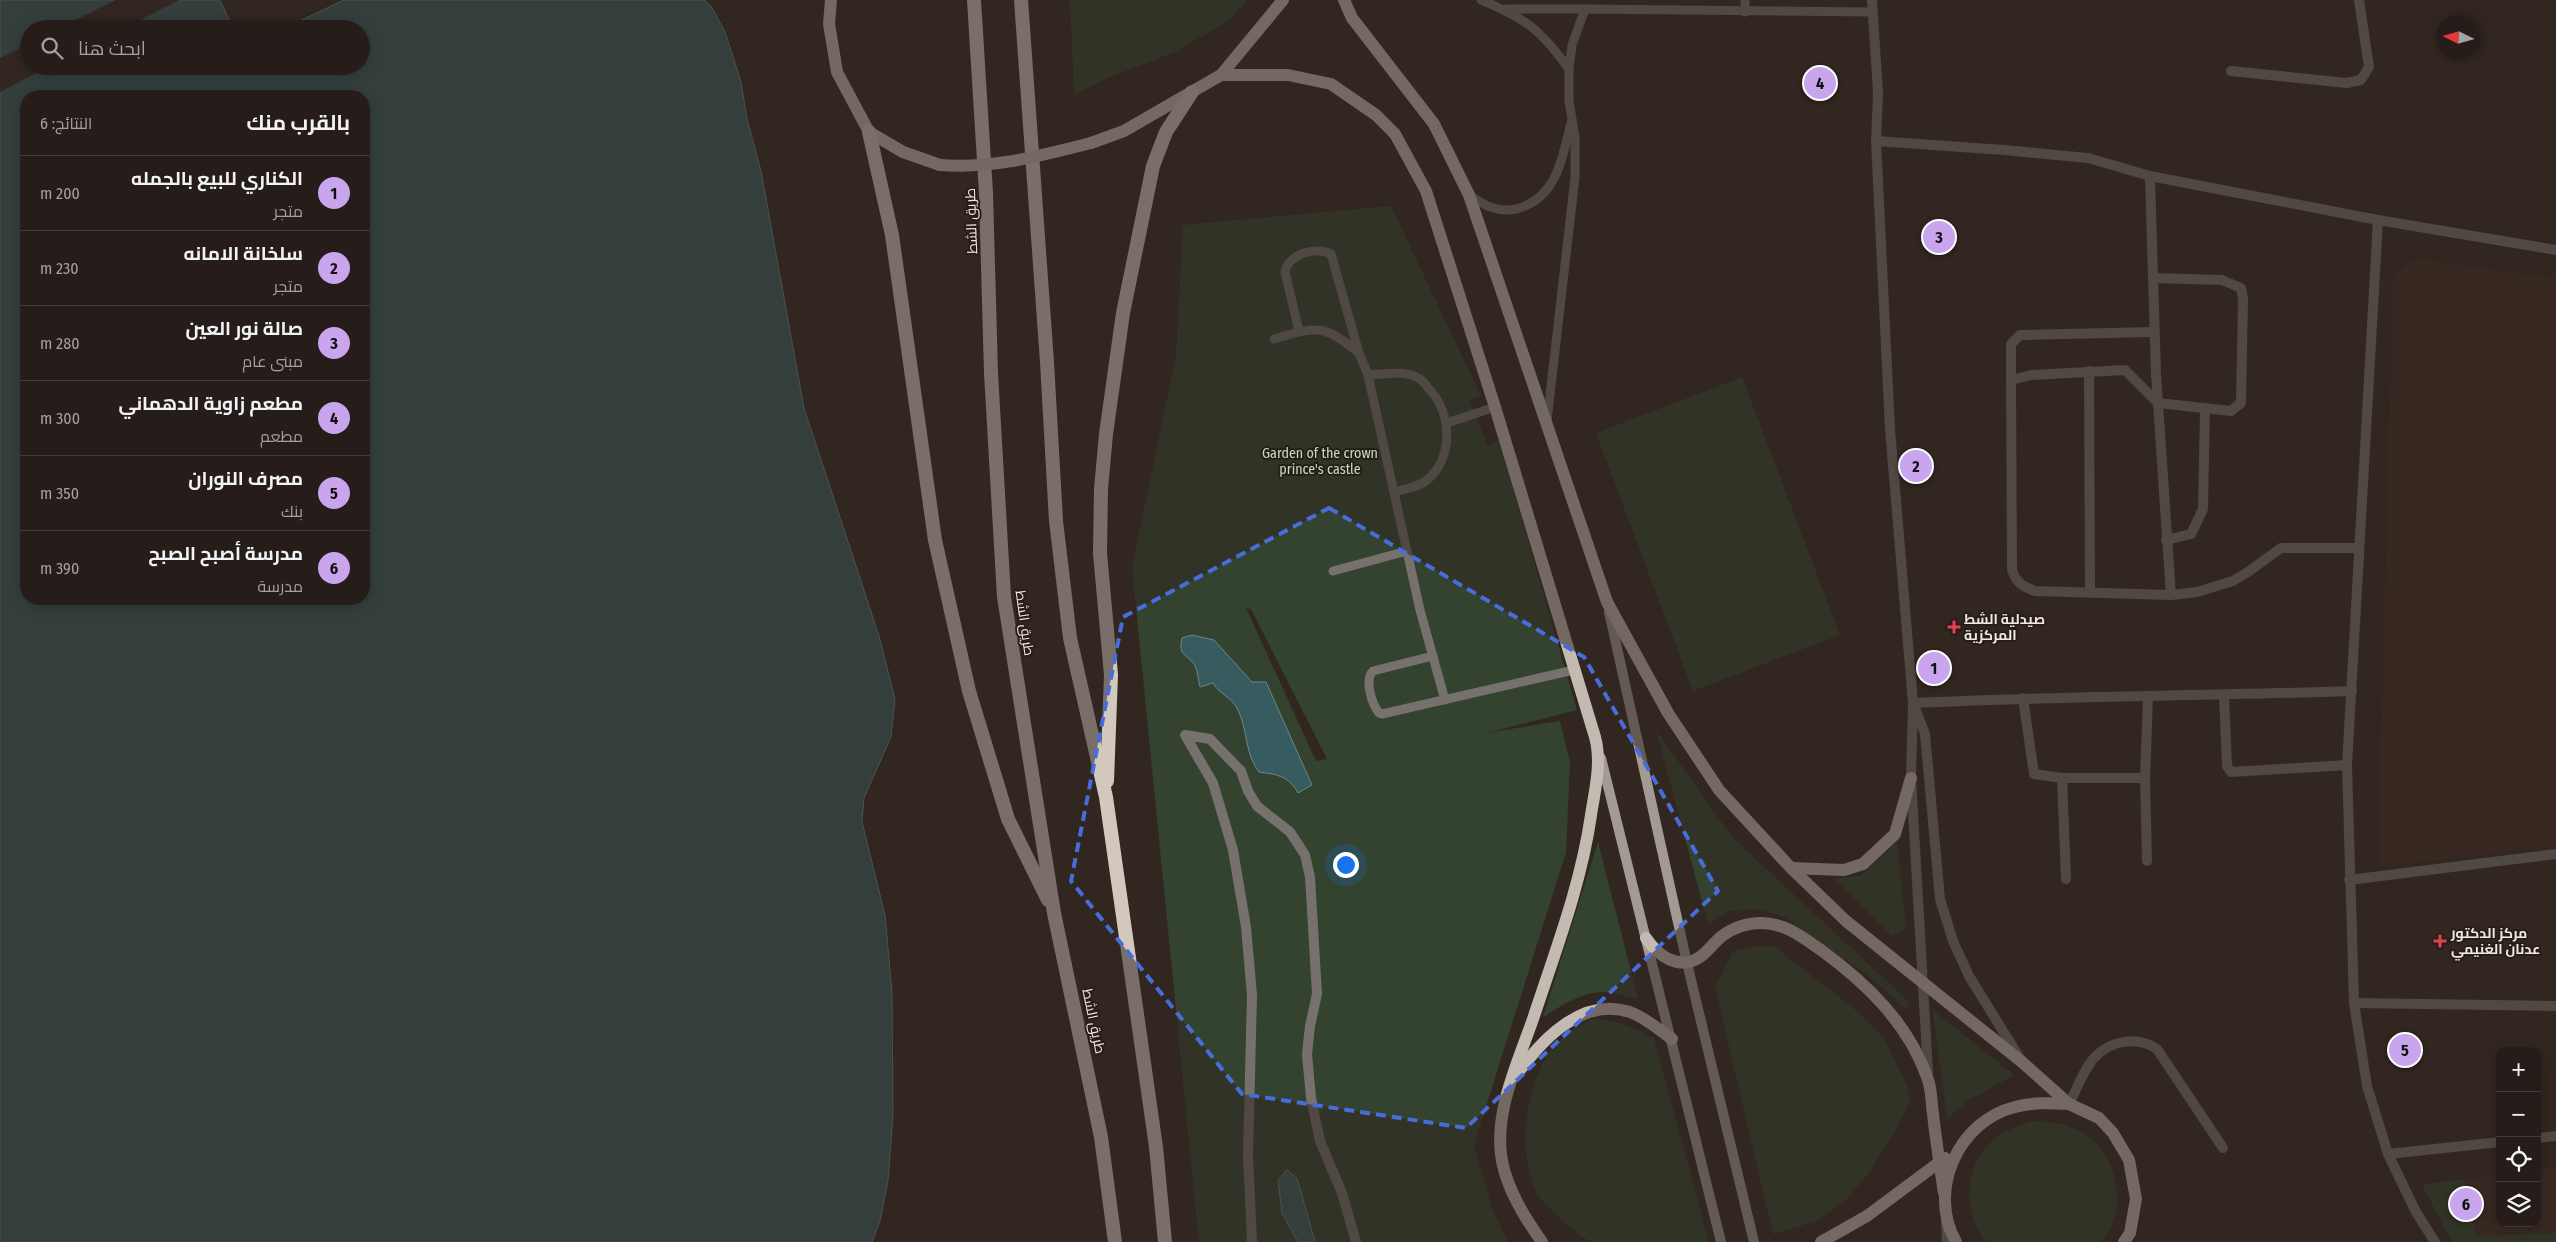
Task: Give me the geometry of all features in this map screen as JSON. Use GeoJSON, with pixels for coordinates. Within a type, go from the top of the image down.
{"type":"FeatureCollection","features":[{"type":"Feature","properties":{"kind":"highway","name":"طريق الشط"},"geometry":{"type":"LineString","coordinates":[[974,0],[986,175],[991,373],[1004,597],[1054,913],[1101,1137],[1115,1242]]}},
{"type":"Feature","properties":{"kind":"highway"},"geometry":{"type":"LineString","coordinates":[[1021,0],[1056,521],[1070,638],[1106,797],[1156,1147],[1165,1242]]}},
{"type":"Feature","properties":{"kind":"highway"},"geometry":{"type":"LineString","coordinates":[[1106,797],[1110,738],[1111,675],[1100,553],[1101,489],[1106,434],[1122,313],[1153,166],[1166,132],[1192,92]]}},
{"type":"Feature","properties":{"kind":"highway"},"geometry":{"type":"LineString","coordinates":[[869,132],[892,234],[935,540],[969,691],[1008,819],[1054,913]]}},
{"type":"Feature","properties":{"kind":"main road"},"geometry":{"type":"LineString","coordinates":[[830,0],[829,24],[837,72],[869,132],[902,152],[940,165],[972,167],[1017,162],[1091,143],[1124,131],[1222,75],[1283,0]]}},
{"type":"Feature","properties":{"kind":"main road"},"geometry":{"type":"LineString","coordinates":[[1344,0],[1352,18],[1434,124],[1469,195],[1607,602],[1687,964],[1754,1242]]}},
{"type":"Feature","properties":{"kind":"main road"},"geometry":{"type":"LineString","coordinates":[[1222,75],[1288,75],[1331,84],[1376,114],[1395,134],[1426,190],[1495,407],[1600,754],[1721,1242]]}},
{"type":"Feature","properties":{"kind":"main road"},"geometry":{"type":"LineString","coordinates":[[1607,602],[1668,714],[1719,790],[1791,868],[1846,921],[1921,983],[2022,1062],[2069,1104],[2099,1118],[2113,1133],[2129,1160],[2136,1199],[2129,1239]]}},
{"type":"Feature","properties":{"kind":"main road"},"geometry":{"type":"LineString","coordinates":[[1542,1242],[1518,1205],[1507,1180],[1502,1161],[1502,1127],[1510,1087],[1572,902],[1589,832],[1600,754]]}},
{"type":"Feature","properties":{"kind":"main road"},"geometry":{"type":"LineString","coordinates":[[1791,868],[1844,870],[1863,864],[1895,834],[1911,778]]}},
{"type":"Feature","properties":{"kind":"main road"},"geometry":{"type":"LineString","coordinates":[[1646,938],[1652,946],[1668,959],[1687,964],[1700,958],[1720,938],[1745,925],[1759,922],[1787,927],[1832,958],[1872,992],[1904,1032],[1928,1078],[1946,1220],[1956,1242]]}},
{"type":"Feature","properties":{"kind":"main road"},"geometry":{"type":"LineString","coordinates":[[1510,1087],[1532,1054],[1555,1030],[1587,1013],[1607,1010],[1628,1012],[1648,1021],[1672,1039]]}},
{"type":"Feature","properties":{"kind":"main road"},"geometry":{"type":"LineString","coordinates":[[1821,1242],[1875,1211],[1964,1142],[1980,1124],[2014,1107],[2041,1103],[2069,1104]]}},
{"type":"Feature","properties":{"kind":"main road"},"geometry":{"type":"LineString","coordinates":[[1944,1193],[1948,1172],[1964,1142]]}},
{"type":"Feature","properties":{"kind":"street"},"geometry":{"type":"LineString","coordinates":[[1872,0],[1871,12],[1878,93],[1876,142],[1890,429],[1913,703],[1911,778],[1921,983],[1928,1078]]}},
{"type":"Feature","properties":{"kind":"street"},"geometry":{"type":"LineString","coordinates":[[2231,71],[2347,83],[2361,80],[2369,67],[2359,0]]}},
{"type":"Feature","properties":{"kind":"street"},"geometry":{"type":"LineString","coordinates":[[1876,142],[2004,150],[2088,158],[2150,176],[2378,220],[2556,249]]}},
{"type":"Feature","properties":{"kind":"street"},"geometry":{"type":"LineString","coordinates":[[2150,176],[2154,332],[2171,595]]}},
{"type":"Feature","properties":{"kind":"street"},"geometry":{"type":"LineString","coordinates":[[2378,220],[2347,765],[2348,880],[2354,1003],[2367,1086],[2388,1154],[2416,1212],[2435,1242]]}},
{"type":"Feature","properties":{"kind":"street"},"geometry":{"type":"LineString","coordinates":[[2011,380],[2031,375],[2125,370],[2158,403],[2230,411],[2241,403],[2243,299],[2240,288],[2222,280],[2153,278]]}},
{"type":"Feature","properties":{"kind":"street"},"geometry":{"type":"LineString","coordinates":[[2154,332],[2020,335],[2015,337],[2011,344],[2012,569],[2014,577],[2025,588],[2035,591],[2171,595],[2197,592],[2233,581],[2281,548],[2359,548]]}},
{"type":"Feature","properties":{"kind":"street"},"geometry":{"type":"LineString","coordinates":[[2088,371],[2090,593]]}},
{"type":"Feature","properties":{"kind":"street"},"geometry":{"type":"LineString","coordinates":[[2166,540],[2191,534],[2203,509],[2205,408]]}},
{"type":"Feature","properties":{"kind":"street"},"geometry":{"type":"LineString","coordinates":[[1913,703],[2023,698],[2148,698],[2352,691]]}},
{"type":"Feature","properties":{"kind":"street"},"geometry":{"type":"LineString","coordinates":[[2224,695],[2227,766],[2231,772],[2347,765]]}},
{"type":"Feature","properties":{"kind":"street"},"geometry":{"type":"LineString","coordinates":[[2023,698],[2034,774],[2062,778],[2145,778]]}},
{"type":"Feature","properties":{"kind":"street"},"geometry":{"type":"LineString","coordinates":[[2148,698],[2145,778],[2148,861]]}},
{"type":"Feature","properties":{"kind":"street"},"geometry":{"type":"LineString","coordinates":[[1913,703],[1926,734],[1940,899],[1950,933],[1969,976],[2022,1062]]}},
{"type":"Feature","properties":{"kind":"street"},"geometry":{"type":"LineString","coordinates":[[1252,1242],[1248,1155],[1252,995],[1246,927],[1233,850],[1213,783],[1185,736],[1210,739],[1241,772],[1248,791],[1257,806],[1290,832],[1305,855],[1310,877],[1317,994],[1310,1026],[1308,1054],[1311,1098],[1320,1141],[1342,1193],[1356,1242]]}},
{"type":"Feature","properties":{"kind":"street"},"geometry":{"type":"LineString","coordinates":[[2062,778],[2066,879]]}},
{"type":"Feature","properties":{"kind":"street"},"geometry":{"type":"LineString","coordinates":[[2348,880],[2556,854]]}},
{"type":"Feature","properties":{"kind":"street"},"geometry":{"type":"LineString","coordinates":[[2354,1003],[2556,1006]]}},
{"type":"Feature","properties":{"kind":"street"},"geometry":{"type":"LineString","coordinates":[[2069,1104],[2096,1056],[2120,1042],[2137,1040],[2148,1042],[2157,1049],[2223,1148]]}},
{"type":"Feature","properties":{"kind":"street"},"geometry":{"type":"LineString","coordinates":[[2541,1138],[2556,1136]]}},
{"type":"Feature","properties":{"kind":"street"},"geometry":{"type":"LineString","coordinates":[[2388,1154],[2496,1142]]}},
{"type":"Feature","properties":{"kind":"street"},"geometry":{"type":"LineString","coordinates":[[1946,1220],[1947,1242]]}},
{"type":"Feature","properties":{"kind":"lane"},"geometry":{"type":"LineString","coordinates":[[1481,0],[1521,18],[1538,31],[1568,69]]}},
{"type":"Feature","properties":{"kind":"lane"},"geometry":{"type":"LineString","coordinates":[[1745,0],[1745,12]]}},
{"type":"Feature","properties":{"kind":"lane"},"geometry":{"type":"LineString","coordinates":[[1501,8],[1871,12]]}},
{"type":"Feature","properties":{"kind":"lane"},"geometry":{"type":"LineString","coordinates":[[1547,421],[1575,177],[1573,118],[1569,101],[1568,69],[1572,45],[1584,10]]}},
{"type":"Feature","properties":{"kind":"lane"},"geometry":{"type":"LineString","coordinates":[[1469,195],[1482,204],[1496,210],[1526,207],[1540,199],[1550,188],[1557,174],[1573,118]]}},
{"type":"Feature","properties":{"kind":"lane"},"geometry":{"type":"LineString","coordinates":[[1299,331],[1285,272],[1286,264],[1292,258],[1324,251],[1331,254],[1359,353],[1368,375],[1407,551],[1445,700]]}},
{"type":"Feature","properties":{"kind":"lane"},"geometry":{"type":"LineString","coordinates":[[1274,338],[1299,331],[1323,329],[1333,333],[1359,353]]}},
{"type":"Feature","properties":{"kind":"lane"},"geometry":{"type":"LineString","coordinates":[[1368,375],[1398,374],[1419,378],[1435,395],[1447,423],[1447,436],[1435,471],[1426,481],[1394,492]]}},
{"type":"Feature","properties":{"kind":"lane"},"geometry":{"type":"LineString","coordinates":[[1447,423],[1495,407]]}},
{"type":"Feature","properties":{"kind":"lane"},"geometry":{"type":"LineString","coordinates":[[1333,571],[1407,551]]}},
{"type":"Feature","properties":{"kind":"lane"},"geometry":{"type":"LineString","coordinates":[[1433,656],[1373,671],[1369,675],[1368,681],[1376,708],[1382,714],[1574,670]]}},
{"type":"Feature","properties":{"kind":"highlighted area"},"geometry":{"type":"Polygon","coordinates":[[[1329,508],[1584,657],[1718,891],[1466,1128],[1242,1094],[1071,881],[1123,617],[1329,508]]]}},
{"type":"Feature","properties":{"kind":"shaded area"},"geometry":{"type":"Polygon","coordinates":[[[2421,259],[2556,279],[2556,847],[2378,867],[2393,283],[2397,275],[2410,262],[2421,259]]]}},
{"type":"Feature","properties":{"kind":"shaded area"},"geometry":{"type":"Polygon","coordinates":[[[2556,1168],[2556,1242],[2452,1242],[2422,1185],[2496,1176],[2496,1227],[2541,1227],[2541,1170],[2556,1168]]]}},
{"type":"Feature","properties":{"kind":"green space"},"geometry":{"type":"Polygon","coordinates":[[[1070,0],[1247,0],[1230,20],[1173,53],[1109,77],[1074,95],[1070,0]]]}},
{"type":"Feature","properties":{"kind":"green space","name":"Garden of the crown prince's castle"},"geometry":{"type":"Polygon","coordinates":[[[1391,206],[1481,396],[1470,400],[1488,447],[1499,440],[1577,710],[1486,733],[1560,721],[1570,762],[1566,852],[1474,1145],[1493,1211],[1508,1242],[1199,1242],[1132,567],[1176,356],[1183,225],[1391,206]],[[1246,608],[1316,761],[1327,759],[1251,609],[1246,608]]]}},
{"type":"Feature","properties":{"kind":"green space"},"geometry":{"type":"Polygon","coordinates":[[[1742,377],[1840,635],[1693,691],[1596,433],[1742,377]]]}},
{"type":"Feature","properties":{"kind":"green space"},"geometry":{"type":"Polygon","coordinates":[[[1656,730],[1732,837],[1908,1001],[1907,1010],[1874,980],[1781,915],[1754,909],[1730,911],[1708,924],[1656,730]]]}},
{"type":"Feature","properties":{"kind":"green space"},"geometry":{"type":"Polygon","coordinates":[[[1598,842],[1638,999],[1604,992],[1588,994],[1572,1000],[1543,1017],[1598,842]]]}},
{"type":"Feature","properties":{"kind":"green space"},"geometry":{"type":"Polygon","coordinates":[[[1897,842],[1906,928],[1892,936],[1834,879],[1862,875],[1897,842]]]}},
{"type":"Feature","properties":{"kind":"green space"},"geometry":{"type":"Polygon","coordinates":[[[1773,946],[1852,1007],[1884,1038],[1908,1088],[1910,1102],[1897,1128],[1869,1173],[1844,1202],[1817,1221],[1773,1234],[1715,987],[1733,952],[1749,947],[1773,946]]]}},
{"type":"Feature","properties":{"kind":"green space"},"geometry":{"type":"Polygon","coordinates":[[[1933,1010],[2014,1075],[1969,1100],[1947,1119],[1933,1010]]]}},
{"type":"Feature","properties":{"kind":"green space"},"geometry":{"type":"Polygon","coordinates":[[[1591,1019],[1624,1024],[1654,1038],[1709,1242],[1592,1242],[1582,1237],[1563,1221],[1548,1207],[1534,1188],[1529,1172],[1526,1136],[1527,1118],[1534,1083],[1553,1046],[1568,1033],[1591,1019]]]}},
{"type":"Feature","properties":{"kind":"green space"},"geometry":{"type":"Polygon","coordinates":[[[2033,1121],[2061,1124],[2078,1130],[2091,1139],[2102,1151],[2110,1165],[2117,1197],[2116,1214],[2110,1229],[2101,1242],[1986,1242],[1978,1230],[1970,1204],[1970,1190],[1971,1176],[1982,1151],[2002,1134],[2033,1121]]]}},
{"type":"Feature","properties":{"kind":"green space"},"geometry":{"type":"Polygon","coordinates":[[[2465,1179],[2475,1236],[2556,1233],[2556,1242],[2452,1242],[2422,1185],[2465,1179]]]}},
{"type":"Feature","properties":{"kind":"water"},"geometry":{"type":"Polygon","coordinates":[[[0,0],[220,0],[229,20],[20,20],[20,75],[370,75],[370,20],[302,20],[344,0],[704,0],[711,6],[725,32],[741,82],[747,119],[761,171],[804,408],[879,636],[895,699],[891,737],[864,798],[862,822],[885,915],[892,992],[893,1114],[888,1181],[880,1221],[872,1242],[0,1242],[0,0]]]}},
{"type":"Feature","properties":{"kind":"water"},"geometry":{"type":"Polygon","coordinates":[[[1192,635],[1214,640],[1252,682],[1266,682],[1312,785],[1298,793],[1286,779],[1259,772],[1251,758],[1242,720],[1236,706],[1213,683],[1200,687],[1194,664],[1182,651],[1182,638],[1192,635]]]}},
{"type":"Feature","properties":{"kind":"water"},"geometry":{"type":"Polygon","coordinates":[[[1287,1170],[1297,1178],[1315,1242],[1298,1242],[1282,1213],[1278,1181],[1287,1170]]]}},
{"type":"Feature","properties":{"kind":"pier"},"geometry":{"type":"Polygon","coordinates":[[[115,0],[179,0],[140,20],[76,20],[115,0]]]}},
{"type":"Feature","properties":{"kind":"pier"},"geometry":{"type":"Polygon","coordinates":[[[20,48],[20,75],[33,75],[0,92],[0,58],[20,48]]]}},
{"type":"Feature","properties":{"kind":"place","name":"مطعم زاوية الدهماني"},"geometry":{"type":"Point","coordinates":[1820,83]}},
{"type":"Feature","properties":{"kind":"place","name":"صالة نور العين"},"geometry":{"type":"Point","coordinates":[1939,237]}},
{"type":"Feature","properties":{"kind":"place","name":"سلخانة الامانه"},"geometry":{"type":"Point","coordinates":[1916,466]}},
{"type":"Feature","properties":{"kind":"place","name":"صيدلية الشط المركزية"},"geometry":{"type":"Point","coordinates":[1954,627]}},
{"type":"Feature","properties":{"kind":"place","name":"الكناري للبيع بالجمله"},"geometry":{"type":"Point","coordinates":[1934,668]}},
{"type":"Feature","properties":{"kind":"place","name":"مركز الدكتور عدنان الغنيمي"},"geometry":{"type":"Point","coordinates":[2440,941]}},
{"type":"Feature","properties":{"kind":"place","name":"مصرف النوران"},"geometry":{"type":"Point","coordinates":[2405,1050]}},
{"type":"Feature","properties":{"kind":"place","name":"مدرسة أصبح الصبح"},"geometry":{"type":"Point","coordinates":[2466,1204]}}]}
